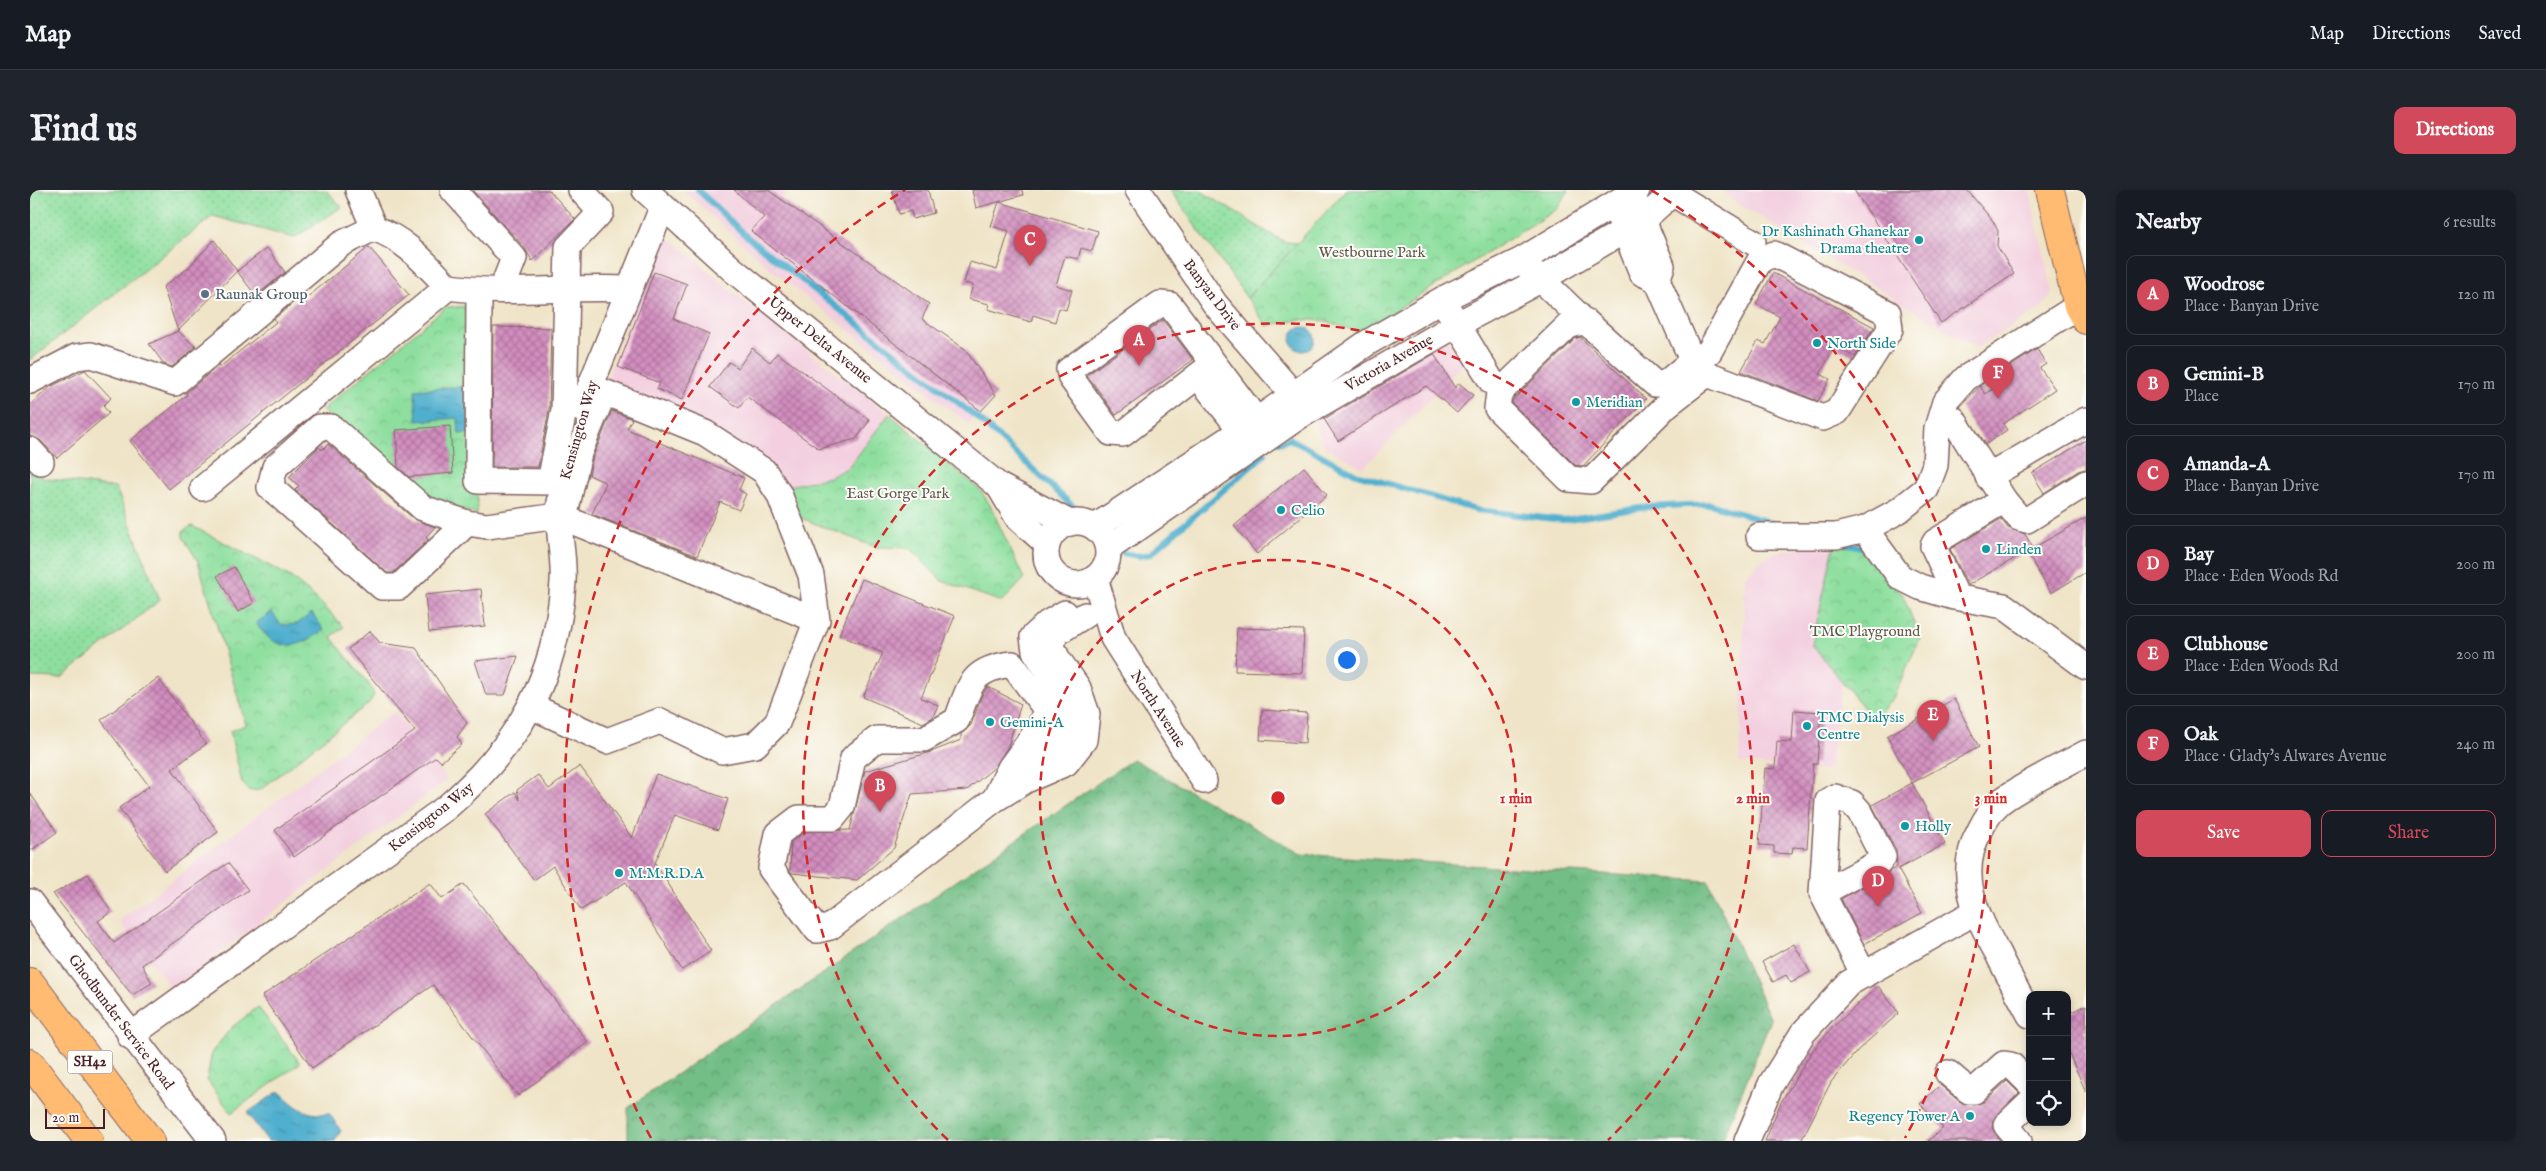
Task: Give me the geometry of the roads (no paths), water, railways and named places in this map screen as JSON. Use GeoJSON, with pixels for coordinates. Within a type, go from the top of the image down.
{"type":"FeatureCollection","features":[{"type":"Feature","properties":{"kind":"main road"},"geometry":{"type":"LineString","coordinates":[[2050,190],[2083,310]]}},
{"type":"Feature","properties":{"kind":"main road","name":"SH42"},"geometry":{"type":"LineString","coordinates":[[30,982],[150,1141]]}},
{"type":"Feature","properties":{"kind":"main road"},"geometry":{"type":"LineString","coordinates":[[30,1063],[89,1141]]}},
{"type":"Feature","properties":{"kind":"street"},"geometry":{"type":"LineString","coordinates":[[358,190],[374,228],[394,236],[411,248],[448,287],[490,290],[629,289]]}},
{"type":"Feature","properties":{"kind":"street"},"geometry":{"type":"LineString","coordinates":[[453,190],[514,258],[490,290],[478,481],[550,482],[564,410],[568,247],[601,212],[581,190]]}},
{"type":"Feature","properties":{"kind":"street","name":"Upper Delta Avenue"},"geometry":{"type":"LineString","coordinates":[[645,190],[662,208],[732,269],[999,486],[1070,523],[1079,522],[1095,528]]}},
{"type":"Feature","properties":{"kind":"street","name":"Banyan Drive"},"geometry":{"type":"LineString","coordinates":[[1138,190],[1216,304],[1301,403]]}},
{"type":"Feature","properties":{"kind":"street"},"geometry":{"type":"LineString","coordinates":[[1674,191],[1753,242]]}},
{"type":"Feature","properties":{"kind":"street","name":"Victoria Avenue"},"geometry":{"type":"LineString","coordinates":[[1301,403],[1382,368],[1540,280],[1634,224],[1674,191]]}},
{"type":"Feature","properties":{"kind":"street"},"geometry":{"type":"LineString","coordinates":[[1622,195],[1634,224],[1642,274],[1657,280],[1696,370]]}},
{"type":"Feature","properties":{"kind":"street","name":"Victoria Avenue"},"geometry":{"type":"LineString","coordinates":[[1095,528],[1187,480],[1301,403],[1367,343],[1442,299],[1522,260],[1622,195]]}},
{"type":"Feature","properties":{"kind":"street","name":"Kensington Way"},"geometry":{"type":"LineString","coordinates":[[130,1036],[447,808],[477,781],[504,751],[532,706],[554,645],[563,580],[558,516],[564,477],[590,387],[662,208]]}},
{"type":"Feature","properties":{"kind":"street"},"geometry":{"type":"LineString","coordinates":[[30,381],[76,357],[91,354],[175,383],[341,244],[374,228]]}},
{"type":"Feature","properties":{"kind":"street"},"geometry":{"type":"LineString","coordinates":[[1696,370],[1666,383],[1656,384],[1586,321],[1568,326],[1499,392],[1497,408],[1569,479],[1591,481],[1667,406],[1696,370],[1709,352],[1760,260],[1774,254],[1888,313],[1890,329],[1837,412],[1823,418],[1696,370]]}},
{"type":"Feature","properties":{"kind":"street"},"geometry":{"type":"LineString","coordinates":[[1522,260],[1540,280],[1576,313]]}},
{"type":"Feature","properties":{"kind":"street"},"geometry":{"type":"LineString","coordinates":[[203,488],[448,287]]}},
{"type":"Feature","properties":{"kind":"street"},"geometry":{"type":"LineString","coordinates":[[1442,299],[1492,382]]}},
{"type":"Feature","properties":{"kind":"street"},"geometry":{"type":"LineString","coordinates":[[1205,370],[1123,434],[1111,433],[1070,378],[1069,370],[1160,304],[1170,305],[1205,370],[1255,434]]}},
{"type":"Feature","properties":{"kind":"street"},"geometry":{"type":"LineString","coordinates":[[1759,536],[1836,536],[1865,529],[1898,511],[1926,489],[1935,465],[1937,428],[1946,402],[1966,378],[2083,310]]}},
{"type":"Feature","properties":{"kind":"street"},"geometry":{"type":"LineString","coordinates":[[1367,343],[1382,368]]}},
{"type":"Feature","properties":{"kind":"street"},"geometry":{"type":"LineString","coordinates":[[532,706],[607,741],[660,721],[722,751],[755,745],[777,723],[817,620],[811,576],[779,494],[764,471],[705,433],[604,392],[579,453],[564,518],[817,620]]}},
{"type":"Feature","properties":{"kind":"street"},"geometry":{"type":"LineString","coordinates":[[1953,420],[1988,477],[2019,518],[2027,520],[2086,483]]}},
{"type":"Feature","properties":{"kind":"street"},"geometry":{"type":"LineString","coordinates":[[1988,477],[2086,420]]}},
{"type":"Feature","properties":{"kind":"street"},"geometry":{"type":"LineString","coordinates":[[468,523],[399,587],[382,587],[270,487],[275,467],[320,427],[331,427],[423,508],[468,523],[487,526],[558,516]]}},
{"type":"Feature","properties":{"kind":"street","name":"Victoria Avenue"},"geometry":{"type":"LineString","coordinates":[[1109,548],[1187,480]]}},
{"type":"Feature","properties":{"kind":"street","name":"Upper Delta Avenue"},"geometry":{"type":"LineString","coordinates":[[999,486],[1018,518],[1047,544]]}},
{"type":"Feature","properties":{"kind":"street"},"geometry":{"type":"LineString","coordinates":[[1957,597],[1933,546],[1935,542],[2004,500]]}},
{"type":"Feature","properties":{"kind":"street"},"geometry":{"type":"LineString","coordinates":[[1070,523],[1056,531],[1047,544],[1046,552],[1050,568],[1078,601],[1089,624],[1112,638]]}},
{"type":"Feature","properties":{"kind":"street"},"geometry":{"type":"LineString","coordinates":[[1048,658],[1055,634],[1078,601],[1086,584],[1106,567],[1109,548],[1095,528]]}},
{"type":"Feature","properties":{"kind":"street"},"geometry":{"type":"LineString","coordinates":[[1865,529],[1900,576],[1920,587],[1957,597],[2004,606],[2086,667]]}},
{"type":"Feature","properties":{"kind":"street"},"geometry":{"type":"LineString","coordinates":[[1095,578],[1112,638]]}},
{"type":"Feature","properties":{"kind":"street"},"geometry":{"type":"LineString","coordinates":[[995,799],[1010,768],[1040,727],[1046,709],[1012,664],[994,666],[972,680],[957,720],[924,739],[877,739],[854,758],[842,807],[833,818],[799,818],[778,834],[771,869],[817,930],[830,927],[995,799],[1026,780],[1061,738],[1068,726],[1066,699],[1048,658],[1035,651],[1027,642],[1048,622],[1078,601]]}},
{"type":"Feature","properties":{"kind":"street","name":"North Avenue"},"geometry":{"type":"LineString","coordinates":[[1112,638],[1204,781]]}},
{"type":"Feature","properties":{"kind":"street"},"geometry":{"type":"LineString","coordinates":[[2026,1008],[1975,912],[1968,874],[1971,854],[1977,835],[1987,818],[2000,802],[2086,753]]}},
{"type":"Feature","properties":{"kind":"street"},"geometry":{"type":"LineString","coordinates":[[1822,893],[1864,975]]}},
{"type":"Feature","properties":{"kind":"street","name":"Ghodbunder Service Road"},"geometry":{"type":"LineString","coordinates":[[30,902],[130,1036],[212,1141]]}},
{"type":"Feature","properties":{"kind":"street"},"geometry":{"type":"LineString","coordinates":[[1747,1141],[1770,1084],[1803,1033],[1849,983],[1975,912]]}},
{"type":"Feature","properties":{"kind":"street"},"geometry":{"type":"LineString","coordinates":[[1948,1073],[1969,1091],[1974,1091],[2004,1064],[2011,1065],[2027,1081]]}},
{"type":"Feature","properties":{"kind":"street"},"geometry":{"type":"LineString","coordinates":[[2019,1141],[2006,1125],[2026,1106]]}},
{"type":"Feature","properties":{"kind":"water"},"geometry":{"type":"Polygon","coordinates":[[[1303,327],[1312,330],[1315,339],[1312,348],[1303,351],[1294,348],[1291,339],[1294,330],[1303,327]]]}},
{"type":"Feature","properties":{"kind":"water"},"geometry":{"type":"Polygon","coordinates":[[[469,386],[473,433],[459,434],[458,418],[417,421],[415,390],[469,386]]]}},
{"type":"Feature","properties":{"kind":"water"},"geometry":{"type":"Polygon","coordinates":[[[272,612],[281,625],[297,624],[312,613],[324,630],[305,642],[287,645],[279,644],[271,640],[256,623],[272,612]]]}},
{"type":"Feature","properties":{"kind":"water"},"geometry":{"type":"Polygon","coordinates":[[[279,1091],[296,1106],[307,1112],[329,1113],[341,1131],[335,1141],[268,1141],[247,1113],[279,1091]]]}},
{"type":"Feature","properties":{"kind":"waterway"},"geometry":{"type":"LineString","coordinates":[[698,190],[746,236],[980,420],[1079,512]]}},
{"type":"Feature","properties":{"kind":"waterway"},"geometry":{"type":"LineString","coordinates":[[1279,443],[1290,439],[1356,474],[1476,510],[1563,520],[1647,507],[1710,504],[1782,526]]}},
{"type":"Feature","properties":{"kind":"waterway"},"geometry":{"type":"LineString","coordinates":[[1123,553],[1139,556],[1150,554],[1265,454]]}},
{"type":"Feature","properties":{"kind":"waterway"},"geometry":{"type":"LineString","coordinates":[[1845,543],[1861,547]]}},
{"type":"Feature","properties":{"kind":"place","name":"Dr Kashinath Ghanekar Drama theatre"},"geometry":{"type":"Point","coordinates":[1919,240]}},
{"type":"Feature","properties":{"kind":"place","name":"Amanda-A"},"geometry":{"type":"Point","coordinates":[1030,266]}},
{"type":"Feature","properties":{"kind":"place","name":"Raunak Group"},"geometry":{"type":"Point","coordinates":[205,294]}},
{"type":"Feature","properties":{"kind":"place","name":"North Side"},"geometry":{"type":"Point","coordinates":[1817,343]}},
{"type":"Feature","properties":{"kind":"place","name":"Woodrose"},"geometry":{"type":"Point","coordinates":[1139,366]}},
{"type":"Feature","properties":{"kind":"place","name":"Oak"},"geometry":{"type":"Point","coordinates":[1998,399]}},
{"type":"Feature","properties":{"kind":"place","name":"Meridian"},"geometry":{"type":"Point","coordinates":[1576,402]}},
{"type":"Feature","properties":{"kind":"place","name":"Celio"},"geometry":{"type":"Point","coordinates":[1281,510]}},
{"type":"Feature","properties":{"kind":"place","name":"Linden"},"geometry":{"type":"Point","coordinates":[1986,549]}},
{"type":"Feature","properties":{"kind":"place","name":"Gemini-A"},"geometry":{"type":"Point","coordinates":[990,722]}},
{"type":"Feature","properties":{"kind":"place","name":"TMC Dialysis Centre"},"geometry":{"type":"Point","coordinates":[1807,726]}},
{"type":"Feature","properties":{"kind":"place","name":"Clubhouse"},"geometry":{"type":"Point","coordinates":[1933,741]}},
{"type":"Feature","properties":{"kind":"place","name":"Gemini-B"},"geometry":{"type":"Point","coordinates":[880,812]}},
{"type":"Feature","properties":{"kind":"place","name":"Holly"},"geometry":{"type":"Point","coordinates":[1905,826]}},
{"type":"Feature","properties":{"kind":"place","name":"M.M.R.D.A"},"geometry":{"type":"Point","coordinates":[619,873]}},
{"type":"Feature","properties":{"kind":"place","name":"Bay"},"geometry":{"type":"Point","coordinates":[1878,907]}},
{"type":"Feature","properties":{"kind":"place","name":"Regency Tower A"},"geometry":{"type":"Point","coordinates":[1970,1116]}},
{"type":"Feature","properties":{"kind":"park label","name":"Westbourne Park"},"geometry":{"type":"Point","coordinates":[1372,252]}},
{"type":"Feature","properties":{"kind":"park label","name":"East Gorge Park"},"geometry":{"type":"Point","coordinates":[898,493]}},
{"type":"Feature","properties":{"kind":"park label","name":"TMC Playground"},"geometry":{"type":"Point","coordinates":[1865,631]}}]}
